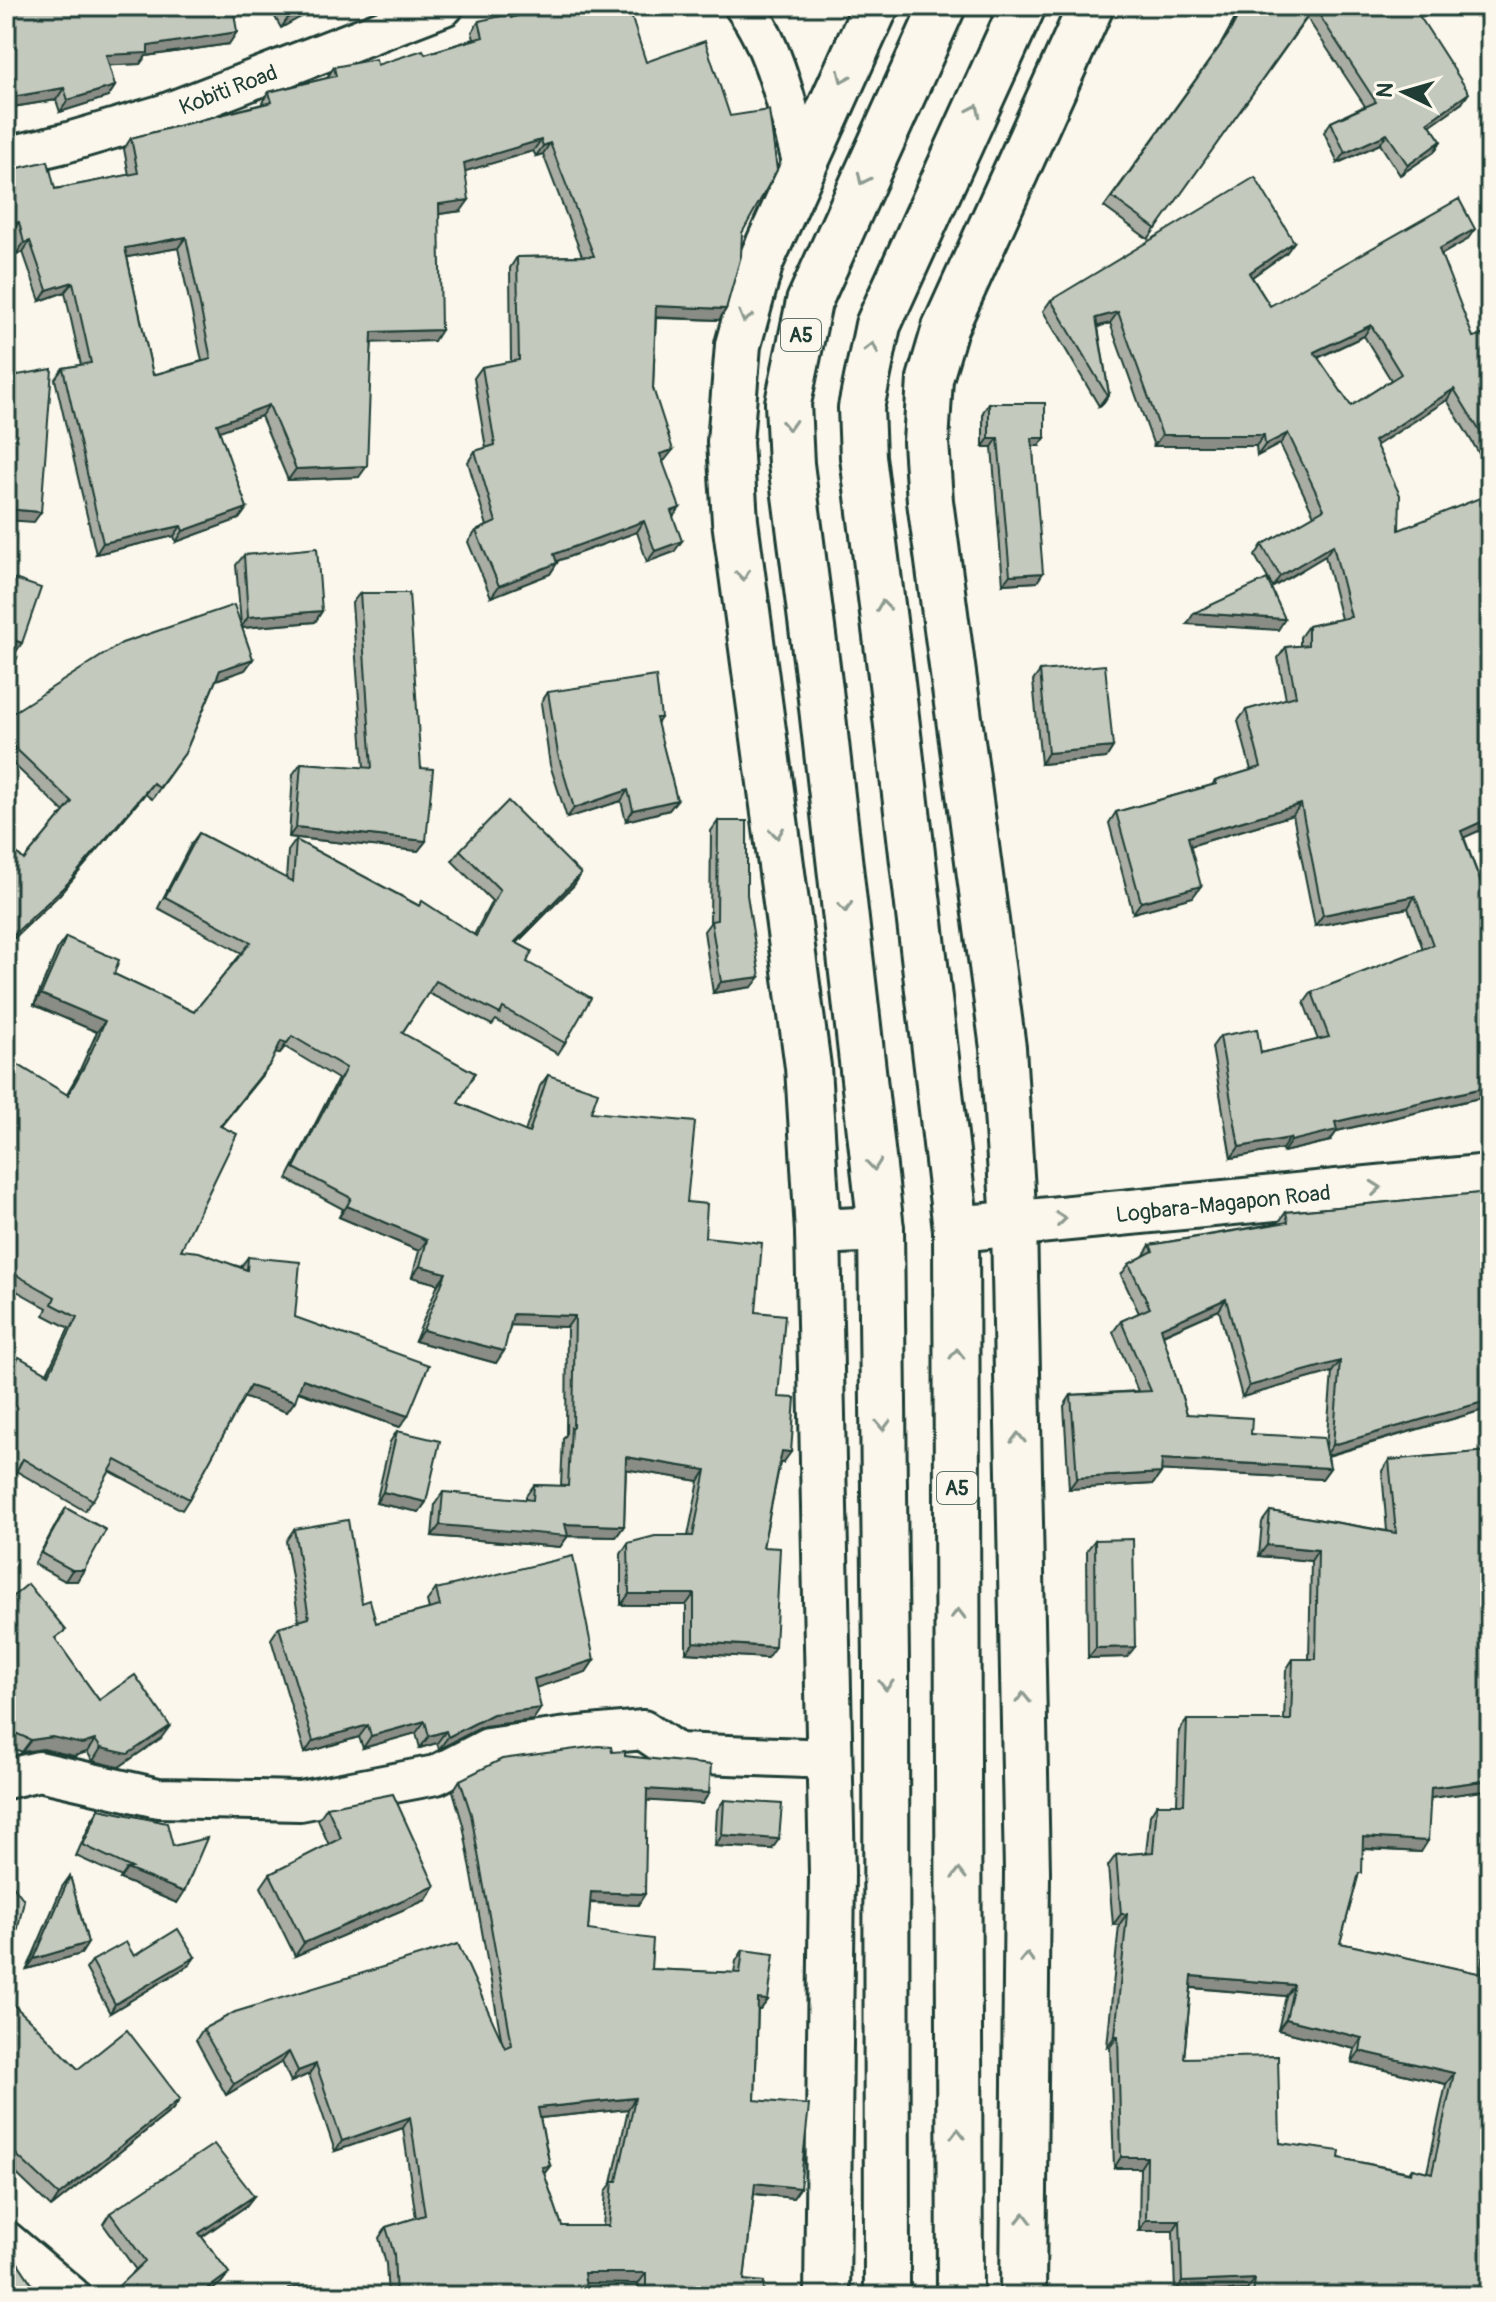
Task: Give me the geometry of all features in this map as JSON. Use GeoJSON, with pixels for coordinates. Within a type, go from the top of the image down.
{"type":"FeatureCollection","features":[{"type":"Feature","properties":{"kind":"main road"},"geometry":{"type":"LineString","coordinates":[[827,2296],[832,1873],[818,1232],[808,1067],[735,521],[730,442],[738,345],[761,261],[876,6]]}},
{"type":"Feature","properties":{"kind":"main road","name":"A5"},"geometry":{"type":"LineString","coordinates":[[887,2296],[881,1229],[791,464],[788,403],[809,302],[943,6]]}},
{"type":"Feature","properties":{"kind":"main road","name":"A5"},"geometry":{"type":"LineString","coordinates":[[960,2296],[956,1229],[863,457],[861,408],[878,325],[888,299],[1023,6]]}},
{"type":"Feature","properties":{"kind":"main road"},"geometry":{"type":"LineString","coordinates":[[1023,2296],[1027,1872],[1014,1223],[1003,1048],[930,501],[926,442],[930,379],[945,328],[1091,6]]}},
{"type":"Feature","properties":{"kind":"main road","name":"Logbara-Magapon Road"},"geometry":{"type":"LineString","coordinates":[[956,1229],[1490,1177]]}},
{"type":"Feature","properties":{"kind":"main road"},"geometry":{"type":"LineString","coordinates":[[818,1232],[881,1229]]}},
{"type":"Feature","properties":{"kind":"street","name":"Kobiti Road"},"geometry":{"type":"LineString","coordinates":[[6,157],[164,114],[444,6]]}},
{"type":"Feature","properties":{"kind":"street"},"geometry":{"type":"LineString","coordinates":[[744,6],[753,18],[780,82],[803,165]]}},
{"type":"Feature","properties":{"kind":"street"},"geometry":{"type":"LineString","coordinates":[[6,1779],[39,1771],[158,1798],[300,1801],[436,1775],[488,1748],[643,1730],[677,1753],[830,1759]]}},
{"type":"Feature","properties":{"kind":"street"},"geometry":{"type":"LineString","coordinates":[[6,2241],[71,2296]]}},
{"type":"Feature","properties":{"kind":"building"},"geometry":{"type":"Polygon","coordinates":[[[6,6],[233,6],[237,32],[148,46],[148,53],[106,55],[115,86],[68,100],[64,88],[6,98],[6,6]]]}},
{"type":"Feature","properties":{"kind":"building"},"geometry":{"type":"Polygon","coordinates":[[[281,6],[309,6],[288,18],[281,6]]]}},
{"type":"Feature","properties":{"kind":"building"},"geometry":{"type":"Polygon","coordinates":[[[546,6],[628,6],[646,62],[705,41],[730,116],[769,110],[777,170],[742,233],[741,256],[726,309],[656,306],[653,388],[673,450],[660,454],[680,508],[671,511],[682,541],[655,551],[644,521],[554,554],[557,563],[499,586],[476,531],[496,522],[475,451],[495,445],[482,367],[519,360],[517,257],[594,256],[550,143],[543,146],[541,140],[464,163],[469,200],[439,204],[441,330],[372,332],[367,466],[296,469],[269,405],[217,424],[247,508],[183,531],[181,526],[103,543],[63,368],[91,363],[73,282],[47,290],[30,241],[24,243],[19,222],[6,225],[6,171],[48,161],[55,189],[138,173],[131,138],[272,102],[269,92],[336,76],[334,67],[376,59],[377,65],[423,50],[425,54],[483,37],[479,21],[510,14],[511,18],[546,6]],[[186,237],[125,248],[153,375],[211,359],[186,237]]]}},
{"type":"Feature","properties":{"kind":"building"},"geometry":{"type":"Polygon","coordinates":[[[1243,6],[1413,6],[1469,93],[1428,122],[1441,141],[1408,165],[1387,134],[1345,153],[1331,122],[1376,102],[1314,7],[1156,229],[1112,197],[1228,35],[1243,6]]]}},
{"type":"Feature","properties":{"kind":"building"},"geometry":{"type":"Polygon","coordinates":[[[1255,177],[1294,242],[1249,273],[1270,306],[1459,199],[1475,229],[1439,249],[1473,337],[1490,333],[1490,366],[1481,368],[1490,383],[1490,448],[1454,389],[1374,441],[1400,495],[1399,530],[1490,494],[1490,818],[1461,831],[1490,907],[1490,1099],[1487,1087],[1335,1122],[1337,1130],[1291,1141],[1290,1138],[1239,1147],[1220,1036],[1257,1029],[1261,1053],[1329,1037],[1312,992],[1433,945],[1415,896],[1323,915],[1301,804],[1188,837],[1201,886],[1141,902],[1116,812],[1216,784],[1215,781],[1261,767],[1246,710],[1296,696],[1286,647],[1308,645],[1308,626],[1351,617],[1333,545],[1280,576],[1262,545],[1324,509],[1288,433],[1265,445],[1264,435],[1162,435],[1118,312],[1096,318],[1107,395],[1051,300],[1255,177]],[[1371,325],[1314,352],[1351,406],[1401,374],[1371,325]]]}},
{"type":"Feature","properties":{"kind":"building"},"geometry":{"type":"Polygon","coordinates":[[[52,369],[41,512],[6,509],[6,377],[52,369]]]}},
{"type":"Feature","properties":{"kind":"building"},"geometry":{"type":"Polygon","coordinates":[[[989,403],[1045,403],[1045,438],[1032,438],[1043,573],[1010,575],[998,438],[989,438],[989,403]]]}},
{"type":"Feature","properties":{"kind":"building"},"geometry":{"type":"Polygon","coordinates":[[[317,548],[322,611],[248,617],[244,555],[317,548]]]}},
{"type":"Feature","properties":{"kind":"building"},"geometry":{"type":"Polygon","coordinates":[[[6,576],[41,588],[22,643],[6,637],[6,576]]]}},
{"type":"Feature","properties":{"kind":"building"},"geometry":{"type":"Polygon","coordinates":[[[1267,579],[1285,619],[1194,613],[1267,579]]]}},
{"type":"Feature","properties":{"kind":"building"},"geometry":{"type":"Polygon","coordinates":[[[360,593],[409,593],[421,768],[433,769],[426,841],[296,827],[301,763],[372,768],[360,593]]]}},
{"type":"Feature","properties":{"kind":"building"},"geometry":{"type":"Polygon","coordinates":[[[234,605],[253,659],[220,670],[185,753],[159,788],[153,783],[68,883],[6,942],[6,843],[24,860],[72,802],[12,745],[6,751],[6,717],[122,643],[234,605]]]}},
{"type":"Feature","properties":{"kind":"building"},"geometry":{"type":"Polygon","coordinates":[[[17,658],[6,688],[6,666],[17,658]]]}},
{"type":"Feature","properties":{"kind":"building"},"geometry":{"type":"Polygon","coordinates":[[[1105,665],[1113,747],[1048,753],[1040,671],[1105,665]]]}},
{"type":"Feature","properties":{"kind":"building"},"geometry":{"type":"Polygon","coordinates":[[[656,676],[661,718],[656,718],[677,800],[633,810],[628,790],[574,808],[558,754],[548,692],[656,676]]]}},
{"type":"Feature","properties":{"kind":"building"},"geometry":{"type":"Polygon","coordinates":[[[508,801],[581,874],[515,942],[532,951],[527,962],[591,998],[565,1043],[503,1008],[500,1014],[436,981],[402,1033],[475,1073],[458,1103],[529,1133],[548,1075],[598,1092],[591,1112],[695,1122],[687,1202],[707,1204],[705,1237],[762,1243],[756,1312],[785,1315],[778,1397],[795,1398],[791,1452],[782,1451],[763,1547],[780,1548],[775,1647],[694,1642],[694,1594],[629,1594],[628,1543],[655,1536],[693,1536],[706,1470],[626,1457],[624,1526],[565,1524],[568,1536],[440,1525],[443,1492],[533,1500],[534,1485],[568,1486],[573,1427],[575,1316],[513,1314],[504,1351],[423,1330],[446,1273],[420,1266],[427,1240],[347,1206],[351,1198],[294,1168],[346,1068],[292,1036],[287,1043],[281,1041],[271,1063],[220,1126],[237,1134],[181,1250],[199,1252],[247,1270],[248,1257],[300,1262],[295,1317],[429,1365],[408,1416],[303,1379],[295,1401],[250,1386],[189,1499],[116,1460],[93,1500],[23,1459],[6,1491],[6,1380],[19,1357],[49,1374],[77,1317],[52,1304],[55,1297],[6,1269],[6,1067],[10,1060],[68,1095],[105,1021],[41,994],[66,937],[119,960],[114,974],[194,1012],[251,942],[165,897],[199,833],[293,882],[296,840],[419,906],[422,901],[476,936],[500,890],[460,850],[508,801]]]}},
{"type":"Feature","properties":{"kind":"building"},"geometry":{"type":"Polygon","coordinates":[[[718,821],[747,821],[747,895],[760,977],[721,982],[711,921],[717,920],[718,821]]]}},
{"type":"Feature","properties":{"kind":"building"},"geometry":{"type":"Polygon","coordinates":[[[1490,1192],[1490,1400],[1333,1445],[1340,1361],[1249,1386],[1226,1299],[1161,1328],[1187,1414],[1252,1418],[1251,1434],[1324,1438],[1330,1468],[1162,1459],[1161,1473],[1077,1478],[1071,1395],[1151,1391],[1121,1321],[1150,1308],[1129,1264],[1153,1251],[1150,1245],[1288,1222],[1286,1212],[1490,1192]]]}},
{"type":"Feature","properties":{"kind":"building"},"geometry":{"type":"Polygon","coordinates":[[[397,1431],[440,1441],[426,1502],[383,1492],[397,1431]]]}},
{"type":"Feature","properties":{"kind":"building"},"geometry":{"type":"Polygon","coordinates":[[[1490,1451],[1490,1571],[1482,1572],[1490,1609],[1490,1780],[1431,1788],[1428,1841],[1363,1837],[1362,1873],[1359,1873],[1340,1943],[1487,1975],[1490,1955],[1490,2296],[1253,2296],[1255,2279],[1182,2282],[1180,2220],[1146,2220],[1147,2157],[1121,2157],[1118,2036],[1115,2036],[1127,1914],[1121,1914],[1116,1855],[1153,1852],[1157,1804],[1184,1804],[1187,1720],[1291,1720],[1293,1659],[1316,1659],[1318,1550],[1267,1545],[1270,1511],[1396,1533],[1389,1460],[1490,1451]],[[1192,1976],[1184,2058],[1278,2056],[1280,2143],[1340,2151],[1339,2158],[1411,2173],[1412,2168],[1432,2173],[1454,2073],[1360,2051],[1362,2038],[1286,2019],[1294,1985],[1192,1976]]]}},
{"type":"Feature","properties":{"kind":"building"},"geometry":{"type":"Polygon","coordinates":[[[66,1508],[106,1530],[84,1570],[72,1570],[41,1553],[66,1508]]]}},
{"type":"Feature","properties":{"kind":"building"},"geometry":{"type":"Polygon","coordinates":[[[348,1520],[362,1603],[370,1600],[376,1623],[440,1606],[436,1589],[573,1556],[594,1660],[534,1679],[541,1708],[493,1714],[448,1737],[446,1731],[429,1736],[425,1721],[371,1736],[368,1725],[313,1741],[279,1627],[309,1618],[294,1529],[348,1520]]]}},
{"type":"Feature","properties":{"kind":"building"},"geometry":{"type":"Polygon","coordinates":[[[1133,1539],[1135,1647],[1096,1648],[1095,1540],[1133,1539]]]}},
{"type":"Feature","properties":{"kind":"building"},"geometry":{"type":"Polygon","coordinates":[[[28,1584],[66,1630],[55,1638],[99,1700],[135,1675],[170,1726],[128,1754],[101,1748],[95,1740],[82,1744],[52,1737],[31,1740],[6,1729],[6,1602],[28,1584]]]}},
{"type":"Feature","properties":{"kind":"building"},"geometry":{"type":"Polygon","coordinates":[[[598,1746],[611,1747],[612,1752],[625,1751],[625,1756],[711,1765],[709,1793],[647,1789],[645,1894],[591,1892],[588,1930],[653,1939],[651,1969],[740,1973],[743,1950],[774,1954],[768,2000],[758,1999],[755,2100],[809,2105],[800,2188],[755,2183],[744,2280],[764,2282],[763,2296],[646,2296],[646,2273],[584,2273],[587,2296],[396,2296],[394,2254],[386,2227],[425,2215],[410,2117],[342,2141],[316,2064],[298,2071],[289,2052],[234,2084],[203,2029],[235,2012],[458,1944],[505,2048],[512,2045],[471,1814],[460,1780],[502,1759],[598,1746]],[[635,2098],[538,2108],[550,2166],[542,2167],[562,2226],[609,2226],[613,2181],[617,2181],[635,2098]]]}},
{"type":"Feature","properties":{"kind":"building"},"geometry":{"type":"Polygon","coordinates":[[[393,1794],[435,1886],[304,1943],[270,1874],[341,1838],[327,1807],[393,1794]]]}},
{"type":"Feature","properties":{"kind":"building"},"geometry":{"type":"Polygon","coordinates":[[[724,1800],[782,1804],[779,1839],[722,1835],[724,1800]]]}},
{"type":"Feature","properties":{"kind":"building"},"geometry":{"type":"Polygon","coordinates":[[[99,1809],[167,1823],[173,1846],[207,1838],[184,1892],[127,1869],[132,1868],[83,1845],[99,1809]]]}},
{"type":"Feature","properties":{"kind":"building"},"geometry":{"type":"Polygon","coordinates":[[[6,1876],[24,1900],[10,1965],[6,1966],[6,1876]]]}},
{"type":"Feature","properties":{"kind":"building"},"geometry":{"type":"Polygon","coordinates":[[[70,1876],[88,1943],[34,1959],[70,1876]]]}},
{"type":"Feature","properties":{"kind":"building"},"geometry":{"type":"Polygon","coordinates":[[[178,1929],[195,1957],[115,2004],[92,1961],[126,1942],[134,1956],[178,1929]]]}},
{"type":"Feature","properties":{"kind":"building"},"geometry":{"type":"Polygon","coordinates":[[[6,1998],[78,2069],[127,2030],[180,2099],[59,2195],[6,2145],[6,1998]]]}},
{"type":"Feature","properties":{"kind":"building"},"geometry":{"type":"Polygon","coordinates":[[[214,2144],[254,2196],[199,2233],[229,2273],[198,2296],[108,2296],[145,2261],[110,2213],[214,2144]]]}},
{"type":"Feature","properties":{"kind":"building"},"geometry":{"type":"Polygon","coordinates":[[[6,2250],[16,2260],[40,2296],[6,2296],[6,2250]]]}},
{"type":"Feature","properties":{"kind":"building"},"geometry":{"type":"Polygon","coordinates":[[[317,2285],[318,2296],[289,2296],[288,2289],[317,2285]]]}}]}
